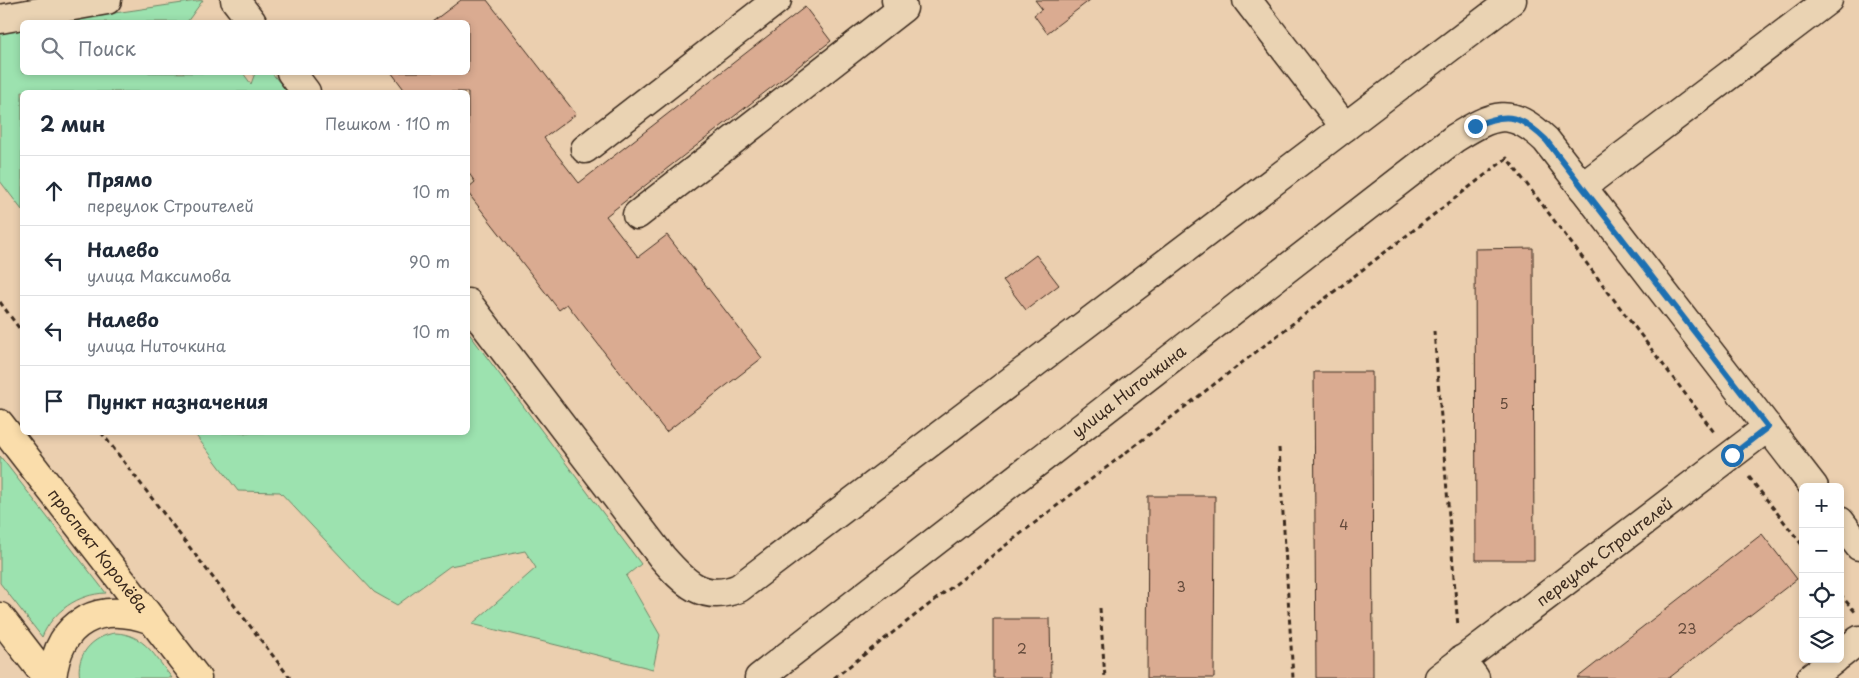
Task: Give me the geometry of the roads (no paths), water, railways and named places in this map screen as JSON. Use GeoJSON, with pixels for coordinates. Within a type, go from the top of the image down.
{"type":"FeatureCollection","features":[{"type":"Feature","properties":{"kind":"main road","name":"проспект Королёва"},"geometry":{"type":"LineString","coordinates":[[0,424],[197,678]]}},
{"type":"Feature","properties":{"kind":"main road"},"geometry":{"type":"LineString","coordinates":[[52,678],[57,654],[66,638],[77,626],[91,616],[106,613],[125,613],[137,614],[152,620]]}},
{"type":"Feature","properties":{"kind":"main road"},"geometry":{"type":"LineString","coordinates":[[0,617],[47,678]]}},
{"type":"Feature","properties":{"kind":"street"},"geometry":{"type":"LineString","coordinates":[[0,19],[107,0]]}},
{"type":"Feature","properties":{"kind":"street"},"geometry":{"type":"LineString","coordinates":[[235,0],[250,20]]}},
{"type":"Feature","properties":{"kind":"street"},"geometry":{"type":"LineString","coordinates":[[585,149],[777,0]]}},
{"type":"Feature","properties":{"kind":"street"},"geometry":{"type":"LineString","coordinates":[[637,215],[903,8],[896,0]]}},
{"type":"Feature","properties":{"kind":"street"},"geometry":{"type":"LineString","coordinates":[[1247,0],[1345,127]]}},
{"type":"Feature","properties":{"kind":"street"},"geometry":{"type":"LineString","coordinates":[[470,306],[656,549],[678,575],[693,586],[708,593],[725,594],[739,588],[1512,0]]}},
{"type":"Feature","properties":{"kind":"street"},"geometry":{"type":"LineString","coordinates":[[1811,483],[1582,187],[1828,0]]}},
{"type":"Feature","properties":{"kind":"street"},"geometry":{"type":"LineString","coordinates":[[293,75],[304,90]]}},
{"type":"Feature","properties":{"kind":"street","name":"улица Ниточкина"},"geometry":{"type":"LineString","coordinates":[[760,678],[1455,138],[1491,119],[1505,117],[1520,120],[1531,126],[1546,140],[1582,187]]}},
{"type":"Feature","properties":{"kind":"street","name":"переулок Строителей"},"geometry":{"type":"LineString","coordinates":[[1439,678],[1468,669],[1768,427]]}},
{"type":"Feature","properties":{"kind":"street"},"geometry":{"type":"LineString","coordinates":[[1844,526],[1859,546]]}},
{"type":"Feature","properties":{"kind":"street"},"geometry":{"type":"LineString","coordinates":[[1844,652],[1859,640]]}},
{"type":"Feature","properties":{"kind":"street"},"geometry":{"type":"LineString","coordinates":[[1811,678],[1829,663]]}}]}
